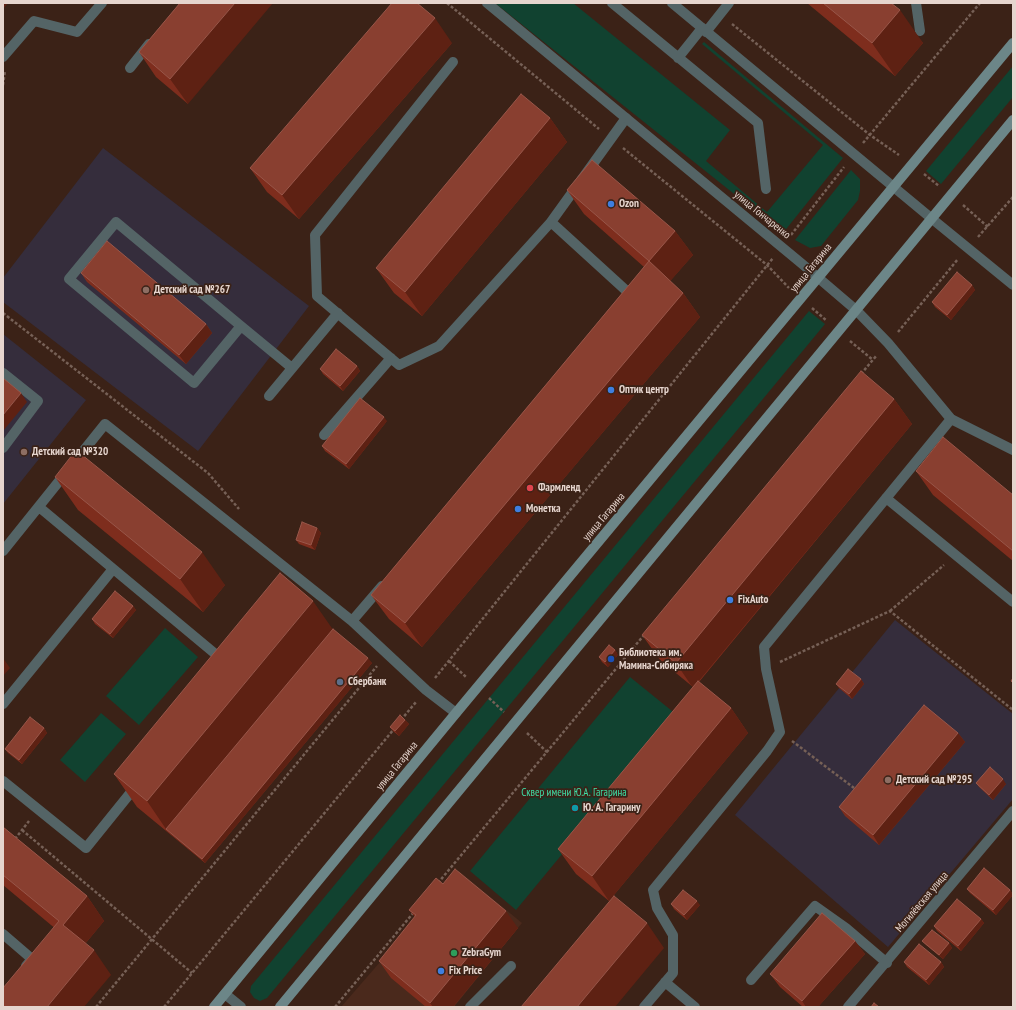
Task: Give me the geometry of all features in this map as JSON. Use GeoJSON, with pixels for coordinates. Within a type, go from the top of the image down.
{"type":"FeatureCollection","features":[{"type":"Feature","properties":{"kind":"main road","name":"улица Гагарина"},"geometry":{"type":"LineString","coordinates":[[214,1007],[456,713],[1013,43]]}},
{"type":"Feature","properties":{"kind":"main road"},"geometry":{"type":"LineString","coordinates":[[280,1007],[1013,120]]}},
{"type":"Feature","properties":{"kind":"street"},"geometry":{"type":"LineString","coordinates":[[3,57],[34,21],[77,32],[102,3]]}},
{"type":"Feature","properties":{"kind":"street","name":"улица Гончаренко"},"geometry":{"type":"LineString","coordinates":[[487,3],[856,310],[888,343],[951,419],[1013,450]]}},
{"type":"Feature","properties":{"kind":"street"},"geometry":{"type":"LineString","coordinates":[[612,3],[758,123],[766,189]]}},
{"type":"Feature","properties":{"kind":"street"},"geometry":{"type":"LineString","coordinates":[[672,3],[1013,285]]}},
{"type":"Feature","properties":{"kind":"street"},"geometry":{"type":"LineString","coordinates":[[678,58],[729,3]]}},
{"type":"Feature","properties":{"kind":"street"},"geometry":{"type":"LineString","coordinates":[[916,3],[920,31]]}},
{"type":"Feature","properties":{"kind":"street"},"geometry":{"type":"LineString","coordinates":[[130,68],[153,38]]}},
{"type":"Feature","properties":{"kind":"street"},"geometry":{"type":"LineString","coordinates":[[453,62],[315,235],[317,296],[399,365],[439,346],[551,222],[626,118]]}},
{"type":"Feature","properties":{"kind":"street"},"geometry":{"type":"LineString","coordinates":[[242,326],[194,383],[69,279],[116,222],[242,326],[292,368]]}},
{"type":"Feature","properties":{"kind":"street"},"geometry":{"type":"LineString","coordinates":[[551,222],[632,295],[621,307]]}},
{"type":"Feature","properties":{"kind":"street"},"geometry":{"type":"LineString","coordinates":[[269,396],[338,313]]}},
{"type":"Feature","properties":{"kind":"street"},"geometry":{"type":"LineString","coordinates":[[324,435],[391,358]]}},
{"type":"Feature","properties":{"kind":"street"},"geometry":{"type":"LineString","coordinates":[[3,373],[38,402],[3,448]]}},
{"type":"Feature","properties":{"kind":"street"},"geometry":{"type":"LineString","coordinates":[[644,1007],[673,973],[673,936],[657,908],[653,890],[767,751],[780,732],[766,669],[764,647],[951,419]]}},
{"type":"Feature","properties":{"kind":"street"},"geometry":{"type":"LineString","coordinates":[[3,551],[105,424],[299,585],[352,621],[426,690],[456,713]]}},
{"type":"Feature","properties":{"kind":"street"},"geometry":{"type":"LineString","coordinates":[[886,498],[1013,602]]}},
{"type":"Feature","properties":{"kind":"street"},"geometry":{"type":"LineString","coordinates":[[39,507],[232,668]]}},
{"type":"Feature","properties":{"kind":"street"},"geometry":{"type":"LineString","coordinates":[[3,704],[113,569]]}},
{"type":"Feature","properties":{"kind":"street"},"geometry":{"type":"LineString","coordinates":[[352,621],[388,579]]}},
{"type":"Feature","properties":{"kind":"street"},"geometry":{"type":"LineString","coordinates":[[3,781],[86,848],[144,776]]}},
{"type":"Feature","properties":{"kind":"street","name":"Могилёвская улица"},"geometry":{"type":"LineString","coordinates":[[848,1007],[887,963],[1013,811]]}},
{"type":"Feature","properties":{"kind":"street"},"geometry":{"type":"LineString","coordinates":[[750,980],[815,906],[846,928],[887,963]]}},
{"type":"Feature","properties":{"kind":"street"},"geometry":{"type":"LineString","coordinates":[[3,934],[32,959],[18,976]]}},
{"type":"Feature","properties":{"kind":"street"},"geometry":{"type":"LineString","coordinates":[[470,1007],[511,966]]}},
{"type":"Feature","properties":{"kind":"street"},"geometry":{"type":"LineString","coordinates":[[665,982],[695,1007]]}},
{"type":"Feature","properties":{"kind":"street"},"geometry":{"type":"LineString","coordinates":[[225,994],[241,1007]]}},
{"type":"Feature","properties":{"kind":"path"},"geometry":{"type":"LineString","coordinates":[[401,720],[782,247],[853,154],[980,3]]}},
{"type":"Feature","properties":{"kind":"path"},"geometry":{"type":"LineString","coordinates":[[720,14],[870,135],[912,164],[988,227]]}},
{"type":"Feature","properties":{"kind":"path"},"geometry":{"type":"LineString","coordinates":[[858,378],[967,248],[988,227],[1013,197]]}},
{"type":"Feature","properties":{"kind":"path"},"geometry":{"type":"LineString","coordinates":[[767,265],[801,299],[873,360]]}},
{"type":"Feature","properties":{"kind":"path"},"geometry":{"type":"LineString","coordinates":[[3,313],[208,473],[240,509]]}},
{"type":"Feature","properties":{"kind":"path"},"geometry":{"type":"LineString","coordinates":[[766,669],[890,611],[956,555]]}},
{"type":"Feature","properties":{"kind":"path"},"geometry":{"type":"LineString","coordinates":[[890,611],[1013,710]]}},
{"type":"Feature","properties":{"kind":"path"},"geometry":{"type":"LineString","coordinates":[[436,885],[649,629]]}},
{"type":"Feature","properties":{"kind":"path"},"geometry":{"type":"LineString","coordinates":[[96,1007],[387,654]]}},
{"type":"Feature","properties":{"kind":"path"},"geometry":{"type":"LineString","coordinates":[[449,662],[478,687],[547,752]]}},
{"type":"Feature","properties":{"kind":"path"},"geometry":{"type":"LineString","coordinates":[[164,1007],[396,727]]}},
{"type":"Feature","properties":{"kind":"path"},"geometry":{"type":"LineString","coordinates":[[780,732],[854,788]]}},
{"type":"Feature","properties":{"kind":"path"},"geometry":{"type":"LineString","coordinates":[[13,842],[38,810]]}},
{"type":"Feature","properties":{"kind":"path"},"geometry":{"type":"LineString","coordinates":[[22,830],[192,973]]}},
{"type":"Feature","properties":{"kind":"path"},"geometry":{"type":"LineString","coordinates":[[335,1007],[416,910]]}},
{"type":"Feature","properties":{"kind":"shaded area","name":"Детский сад №267"},"geometry":{"type":"Polygon","coordinates":[[[103,148],[309,306],[198,451],[3,302],[3,278],[103,148]]]}},
{"type":"Feature","properties":{"kind":"shaded area","name":"Детский сад №320"},"geometry":{"type":"Polygon","coordinates":[[[3,334],[86,400],[3,504],[3,334]]]}},
{"type":"Feature","properties":{"kind":"shaded area","name":"Детский сад №295"},"geometry":{"type":"Polygon","coordinates":[[[895,620],[1013,714],[1013,799],[888,947],[735,815],[895,620]]]}},
{"type":"Feature","properties":{"kind":"shaded area"},"geometry":{"type":"Polygon","coordinates":[[[459,871],[522,923],[454,1007],[341,1007],[459,871]]]}},
{"type":"Feature","properties":{"kind":"green space"},"geometry":{"type":"Polygon","coordinates":[[[495,3],[573,3],[730,130],[706,161],[767,212],[823,145],[702,44],[704,42],[843,158],[783,233],[495,3]]]}},
{"type":"Feature","properties":{"kind":"green space"},"geometry":{"type":"Polygon","coordinates":[[[1013,66],[1013,97],[941,184],[926,171],[1013,66]]]}},
{"type":"Feature","properties":{"kind":"green space"},"geometry":{"type":"Polygon","coordinates":[[[851,170],[860,179],[858,200],[821,246],[810,248],[795,240],[851,170]]]}},
{"type":"Feature","properties":{"kind":"green space"},"geometry":{"type":"Polygon","coordinates":[[[809,311],[825,324],[267,998],[260,1001],[254,998],[250,992],[251,986],[809,311]]]}},
{"type":"Feature","properties":{"kind":"green space"},"geometry":{"type":"Polygon","coordinates":[[[165,628],[198,657],[139,725],[106,696],[165,628]]]}},
{"type":"Feature","properties":{"kind":"green space","name":"Сквер имени Ю.А. Гагарина"},"geometry":{"type":"Polygon","coordinates":[[[630,677],[677,715],[516,910],[470,871],[630,677]]]}},
{"type":"Feature","properties":{"kind":"green space"},"geometry":{"type":"Polygon","coordinates":[[[101,713],[126,734],[85,782],[60,760],[101,713]]]}},
{"type":"Feature","properties":{"kind":"building"},"geometry":{"type":"Polygon","coordinates":[[[180,3],[235,3],[170,79],[139,52],[180,3]]]}},
{"type":"Feature","properties":{"kind":"building"},"geometry":{"type":"Polygon","coordinates":[[[392,3],[417,3],[435,18],[282,195],[250,168],[392,3]]]}},
{"type":"Feature","properties":{"kind":"building"},"geometry":{"type":"Polygon","coordinates":[[[823,3],[891,3],[900,10],[872,43],[823,3]]]}},
{"type":"Feature","properties":{"kind":"building"},"geometry":{"type":"Polygon","coordinates":[[[521,94],[550,118],[405,292],[376,268],[521,94]]]}},
{"type":"Feature","properties":{"kind":"building"},"geometry":{"type":"Polygon","coordinates":[[[592,160],[675,231],[649,261],[567,190],[592,160]]]}},
{"type":"Feature","properties":{"kind":"building"},"geometry":{"type":"Polygon","coordinates":[[[107,241],[206,324],[179,355],[81,273],[107,241]]]}},
{"type":"Feature","properties":{"kind":"building"},"geometry":{"type":"Polygon","coordinates":[[[649,261],[683,293],[405,623],[371,595],[649,261]]]}},
{"type":"Feature","properties":{"kind":"building"},"geometry":{"type":"Polygon","coordinates":[[[957,272],[972,285],[947,315],[932,302],[957,272]]]}},
{"type":"Feature","properties":{"kind":"building"},"geometry":{"type":"Polygon","coordinates":[[[336,349],[357,366],[340,386],[320,369],[336,349]]]}},
{"type":"Feature","properties":{"kind":"building"},"geometry":{"type":"Polygon","coordinates":[[[861,371],[894,399],[676,663],[642,635],[861,371]]]}},
{"type":"Feature","properties":{"kind":"building"},"geometry":{"type":"Polygon","coordinates":[[[3,378],[21,393],[3,415],[3,378]]]}},
{"type":"Feature","properties":{"kind":"building"},"geometry":{"type":"Polygon","coordinates":[[[360,398],[384,417],[346,464],[322,446],[360,398]]]}},
{"type":"Feature","properties":{"kind":"building"},"geometry":{"type":"Polygon","coordinates":[[[943,437],[1013,495],[1013,551],[916,471],[943,437]]]}},
{"type":"Feature","properties":{"kind":"building"},"geometry":{"type":"Polygon","coordinates":[[[76,450],[202,552],[180,579],[55,477],[76,450]]]}},
{"type":"Feature","properties":{"kind":"building"},"geometry":{"type":"Polygon","coordinates":[[[302,522],[317,528],[311,545],[296,540],[302,522]]]}},
{"type":"Feature","properties":{"kind":"building"},"geometry":{"type":"Polygon","coordinates":[[[280,573],[313,601],[147,801],[114,774],[280,573]]]}},
{"type":"Feature","properties":{"kind":"building"},"geometry":{"type":"Polygon","coordinates":[[[115,591],[133,606],[110,634],[92,619],[115,591]]]}},
{"type":"Feature","properties":{"kind":"building"},"geometry":{"type":"Polygon","coordinates":[[[333,629],[368,658],[202,859],[166,829],[333,629]]]}},
{"type":"Feature","properties":{"kind":"building"},"geometry":{"type":"Polygon","coordinates":[[[609,645],[615,650],[605,662],[599,657],[609,645]]]}},
{"type":"Feature","properties":{"kind":"building"},"geometry":{"type":"Polygon","coordinates":[[[848,669],[861,679],[849,694],[836,684],[848,669]]]}},
{"type":"Feature","properties":{"kind":"building"},"geometry":{"type":"Polygon","coordinates":[[[698,681],[731,708],[592,876],[558,849],[698,681]]]}},
{"type":"Feature","properties":{"kind":"building"},"geometry":{"type":"Polygon","coordinates":[[[924,705],[958,733],[873,835],[839,807],[924,705]]]}},
{"type":"Feature","properties":{"kind":"building"},"geometry":{"type":"Polygon","coordinates":[[[400,715],[405,720],[395,731],[390,727],[400,715]]]}},
{"type":"Feature","properties":{"kind":"building"},"geometry":{"type":"Polygon","coordinates":[[[30,717],[44,728],[19,760],[5,749],[30,717]]]}},
{"type":"Feature","properties":{"kind":"building"},"geometry":{"type":"Polygon","coordinates":[[[990,767],[1003,779],[989,795],[976,783],[990,767]]]}},
{"type":"Feature","properties":{"kind":"building"},"geometry":{"type":"Polygon","coordinates":[[[3,827],[87,896],[63,925],[94,950],[47,1007],[3,1007],[3,988],[59,921],[3,875],[3,827]]]}},
{"type":"Feature","properties":{"kind":"building"},"geometry":{"type":"Polygon","coordinates":[[[984,868],[1010,890],[993,910],[967,889],[984,868]]]}},
{"type":"Feature","properties":{"kind":"building"},"geometry":{"type":"Polygon","coordinates":[[[455,869],[506,911],[430,1003],[379,961],[416,915],[409,910],[436,878],[443,884],[455,869]]]}},
{"type":"Feature","properties":{"kind":"building"},"geometry":{"type":"Polygon","coordinates":[[[683,890],[697,901],[684,915],[671,904],[683,890]]]}},
{"type":"Feature","properties":{"kind":"building"},"geometry":{"type":"Polygon","coordinates":[[[614,896],[647,923],[577,1007],[521,1007],[614,896]]]}},
{"type":"Feature","properties":{"kind":"building"},"geometry":{"type":"Polygon","coordinates":[[[957,899],[981,919],[958,946],[934,926],[957,899]]]}},
{"type":"Feature","properties":{"kind":"building"},"geometry":{"type":"Polygon","coordinates":[[[822,913],[855,941],[802,1001],[770,974],[822,913]]]}},
{"type":"Feature","properties":{"kind":"building"},"geometry":{"type":"Polygon","coordinates":[[[932,930],[949,943],[939,955],[922,941],[932,930]]]}},
{"type":"Feature","properties":{"kind":"building"},"geometry":{"type":"Polygon","coordinates":[[[919,944],[941,962],[926,980],[904,962],[919,944]]]}},
{"type":"Feature","properties":{"kind":"building"},"geometry":{"type":"Polygon","coordinates":[[[874,1003],[879,1007],[871,1007],[874,1003]]]}},
{"type":"Feature","properties":{"kind":"place","name":"Ozon"},"geometry":{"type":"Point","coordinates":[611,204]}},
{"type":"Feature","properties":{"kind":"place","name":"Детский сад №267"},"geometry":{"type":"Point","coordinates":[146,290]}},
{"type":"Feature","properties":{"kind":"place","name":"Оптик центр"},"geometry":{"type":"Point","coordinates":[611,390]}},
{"type":"Feature","properties":{"kind":"place","name":"Детский сад №320"},"geometry":{"type":"Point","coordinates":[24,452]}},
{"type":"Feature","properties":{"kind":"place","name":"Фармленд"},"geometry":{"type":"Point","coordinates":[530,488]}},
{"type":"Feature","properties":{"kind":"place","name":"Монетка"},"geometry":{"type":"Point","coordinates":[518,509]}},
{"type":"Feature","properties":{"kind":"place","name":"FixAuto"},"geometry":{"type":"Point","coordinates":[730,600]}},
{"type":"Feature","properties":{"kind":"place","name":"Библиотека им. Мамина-Сибиряка"},"geometry":{"type":"Point","coordinates":[611,659]}},
{"type":"Feature","properties":{"kind":"place","name":"Сбербанк"},"geometry":{"type":"Point","coordinates":[340,682]}},
{"type":"Feature","properties":{"kind":"place","name":"Детский сад №295"},"geometry":{"type":"Point","coordinates":[888,780]}},
{"type":"Feature","properties":{"kind":"place","name":"Ю. А. Гагарину"},"geometry":{"type":"Point","coordinates":[575,808]}},
{"type":"Feature","properties":{"kind":"place","name":"ZebraGym"},"geometry":{"type":"Point","coordinates":[454,953]}},
{"type":"Feature","properties":{"kind":"place","name":"Fix Price"},"geometry":{"type":"Point","coordinates":[441,971]}}]}
